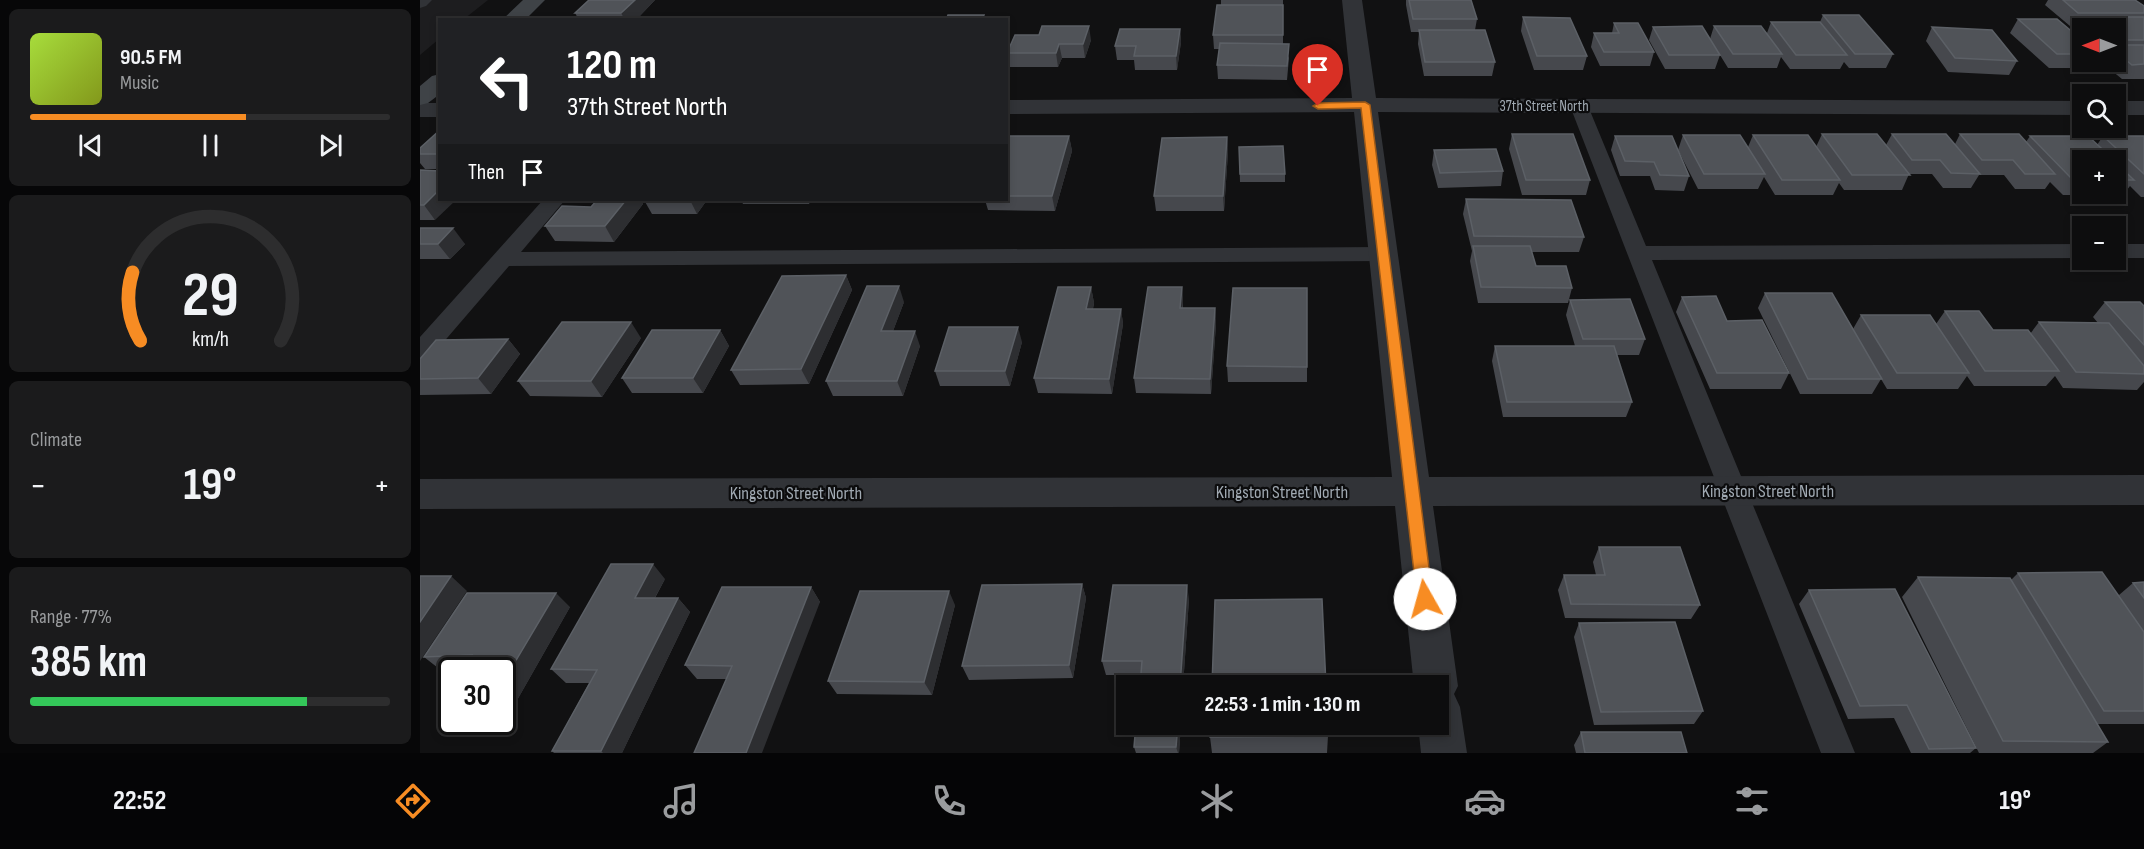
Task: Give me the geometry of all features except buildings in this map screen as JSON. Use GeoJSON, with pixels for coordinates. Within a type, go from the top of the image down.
{"type":"FeatureCollection","features":[{"type":"Feature","properties":{"kind":"main road"},"geometry":{"type":"LineString","coordinates":[[514,18],[535,0]]}},
{"type":"Feature","properties":{"kind":"main road"},"geometry":{"type":"LineString","coordinates":[[420,98],[438,83]]}},
{"type":"Feature","properties":{"kind":"street"},"geometry":{"type":"LineString","coordinates":[[1353,0],[1435,675]]}},
{"type":"Feature","properties":{"kind":"street","name":"37th Street North"},"geometry":{"type":"LineString","coordinates":[[1008,107],[1365,105],[2072,108]]}},
{"type":"Feature","properties":{"kind":"street"},"geometry":{"type":"LineString","coordinates":[[2126,108],[2144,108]]}},
{"type":"Feature","properties":{"kind":"street"},"geometry":{"type":"LineString","coordinates":[[420,110],[438,110]]}},
{"type":"Feature","properties":{"kind":"street","name":"Kingston Street North"},"geometry":{"type":"LineString","coordinates":[[420,494],[2144,490]]}},
{"type":"Feature","properties":{"kind":"street"},"geometry":{"type":"LineString","coordinates":[[1442,735],[1444,753]]}},
{"type":"Feature","properties":{"kind":"lane"},"geometry":{"type":"LineString","coordinates":[[420,3],[424,0]]}},
{"type":"Feature","properties":{"kind":"lane"},"geometry":{"type":"LineString","coordinates":[[1579,106],[1838,753]]}},
{"type":"Feature","properties":{"kind":"lane"},"geometry":{"type":"LineString","coordinates":[[420,353],[553,201]]}},
{"type":"Feature","properties":{"kind":"lane"},"geometry":{"type":"LineString","coordinates":[[1637,253],[2072,251]]}},
{"type":"Feature","properties":{"kind":"lane"},"geometry":{"type":"LineString","coordinates":[[2126,251],[2144,251]]}},
{"type":"Feature","properties":{"kind":"lane"},"geometry":{"type":"LineString","coordinates":[[502,259],[1383,254]]}},
{"type":"Feature","properties":{"kind":"shaded area"},"geometry":{"type":"Polygon","coordinates":[[[420,0],[488,0],[465,18],[438,18],[438,40],[420,55],[420,0]]]}},
{"type":"Feature","properties":{"kind":"route"},"geometry":{"type":"LineString","coordinates":[[1318,106],[1365,105],[1425,599]]}}]}
